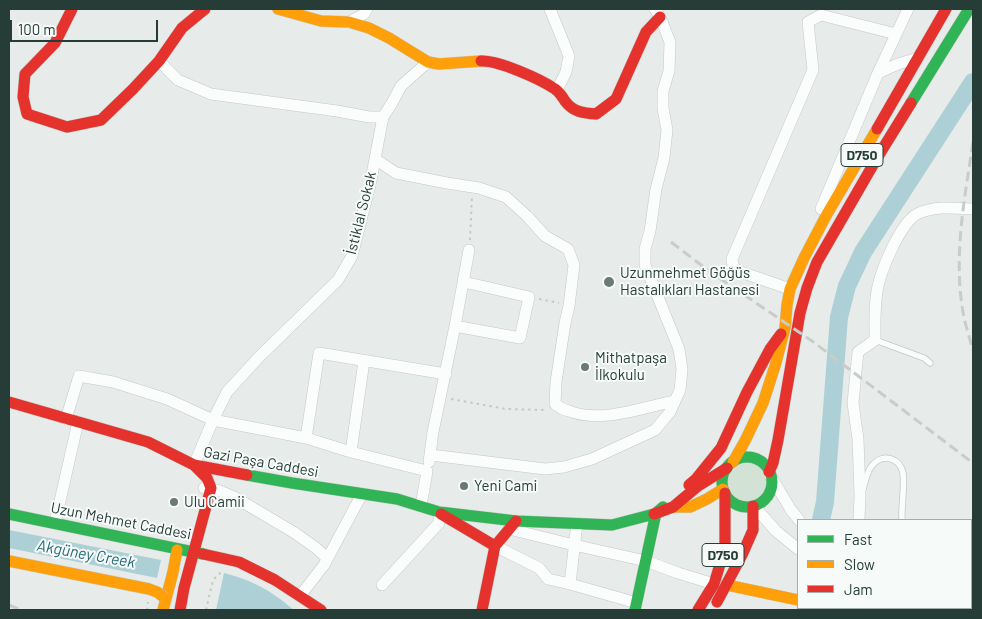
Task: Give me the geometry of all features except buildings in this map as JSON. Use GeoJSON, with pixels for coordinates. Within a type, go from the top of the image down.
{"type":"FeatureCollection","features":[{"type":"Feature","properties":{"kind":"main road"},"geometry":{"type":"LineString","coordinates":[[72,9],[55,43],[25,74],[23,97],[27,114],[66,127],[101,120],[159,61],[182,28],[205,9]]}},
{"type":"Feature","properties":{"kind":"main road"},"geometry":{"type":"LineString","coordinates":[[278,9],[321,21],[350,22],[369,28],[428,62],[440,64],[486,61],[513,69],[536,78],[557,90],[568,104],[578,112],[596,114],[616,99],[646,32],[658,13]]}},
{"type":"Feature","properties":{"kind":"main road","name":"D750"},"geometry":{"type":"LineString","coordinates":[[698,610],[714,584],[725,548],[722,479],[724,471],[745,441],[763,403],[785,328],[790,289],[827,214],[946,9]]}},
{"type":"Feature","properties":{"kind":"main road","name":"D750"},"geometry":{"type":"LineString","coordinates":[[712,610],[742,555],[752,530],[753,506],[761,503],[770,490],[770,474],[778,440],[800,313],[817,262],[865,178],[969,9]]}},
{"type":"Feature","properties":{"kind":"main road"},"geometry":{"type":"LineString","coordinates":[[638,604],[656,514],[696,479],[721,448],[747,392],[770,349],[785,328]]}},
{"type":"Feature","properties":{"kind":"main road","name":"Gazi Paşa Caddesi"},"geometry":{"type":"LineString","coordinates":[[9,402],[148,442],[194,465],[292,483],[397,499],[439,512],[472,515],[513,525],[577,523],[612,525],[656,514],[673,507]]}},
{"type":"Feature","properties":{"kind":"main road"},"geometry":{"type":"LineString","coordinates":[[673,507],[698,486],[744,458],[760,461],[770,474]]}},
{"type":"Feature","properties":{"kind":"main road"},"geometry":{"type":"LineString","coordinates":[[194,465],[208,478],[206,488]]}},
{"type":"Feature","properties":{"kind":"main road","name":"Uzun Mehmet Caddesi"},"geometry":{"type":"LineString","coordinates":[[9,514],[194,554],[206,488]]}},
{"type":"Feature","properties":{"kind":"main road"},"geometry":{"type":"LineString","coordinates":[[673,507],[690,507],[724,491],[730,501],[738,506],[753,506]]}},
{"type":"Feature","properties":{"kind":"main road"},"geometry":{"type":"LineString","coordinates":[[439,512],[495,546]]}},
{"type":"Feature","properties":{"kind":"main road"},"geometry":{"type":"LineString","coordinates":[[482,610],[495,546],[513,525]]}},
{"type":"Feature","properties":{"kind":"main road"},"geometry":{"type":"LineString","coordinates":[[162,610],[177,550]]}},
{"type":"Feature","properties":{"kind":"main road"},"geometry":{"type":"LineString","coordinates":[[180,610],[194,554],[239,562],[275,580],[321,610]]}},
{"type":"Feature","properties":{"kind":"main road"},"geometry":{"type":"LineString","coordinates":[[9,561],[149,589],[158,592],[165,598]]}},
{"type":"Feature","properties":{"kind":"main road"},"geometry":{"type":"LineString","coordinates":[[727,585],[797,600]]}},
{"type":"Feature","properties":{"kind":"street"},"geometry":{"type":"LineString","coordinates":[[350,22],[364,14],[367,9]]}},
{"type":"Feature","properties":{"kind":"street"},"geometry":{"type":"LineString","coordinates":[[550,9],[569,56],[566,72],[557,90]]}},
{"type":"Feature","properties":{"kind":"street"},"geometry":{"type":"LineString","coordinates":[[804,258],[824,202],[878,73],[908,9]]}},
{"type":"Feature","properties":{"kind":"street"},"geometry":{"type":"LineString","coordinates":[[430,455],[545,469],[564,467],[605,454],[654,430],[670,412],[680,390],[682,369],[679,349],[645,265],[645,250],[650,231],[656,189],[664,158],[667,130],[663,108],[663,91],[669,71],[670,42],[658,13]]}},
{"type":"Feature","properties":{"kind":"street"},"geometry":{"type":"LineString","coordinates":[[790,289],[738,270],[733,267],[732,259],[813,70],[808,22],[822,15],[896,34]]}},
{"type":"Feature","properties":{"kind":"street"},"geometry":{"type":"LineString","coordinates":[[878,73],[918,58]]}},
{"type":"Feature","properties":{"kind":"street"},"geometry":{"type":"LineString","coordinates":[[159,61],[178,80],[211,94],[383,118]]}},
{"type":"Feature","properties":{"kind":"street","name":"İstiklal Sokak"},"geometry":{"type":"LineString","coordinates":[[194,465],[227,392],[259,357],[338,280],[352,256],[370,185],[383,118],[401,86],[428,62]]}},
{"type":"Feature","properties":{"kind":"street"},"geometry":{"type":"LineString","coordinates":[[375,159],[396,173],[479,188],[506,197],[545,236],[568,249],[574,265],[556,382],[555,404],[568,412],[603,416],[675,400]]}},
{"type":"Feature","properties":{"kind":"street"},"geometry":{"type":"LineString","coordinates":[[859,519],[858,439],[853,404],[858,352],[875,340],[875,310],[878,282],[905,225],[918,213],[942,208],[973,209]]}},
{"type":"Feature","properties":{"kind":"street"},"geometry":{"type":"LineString","coordinates":[[421,506],[433,432],[469,250]]}},
{"type":"Feature","properties":{"kind":"street"},"geometry":{"type":"LineString","coordinates":[[455,326],[520,338],[530,297],[464,282]]}},
{"type":"Feature","properties":{"kind":"street"},"geometry":{"type":"LineString","coordinates":[[306,438],[319,353],[446,374]]}},
{"type":"Feature","properties":{"kind":"street"},"geometry":{"type":"LineString","coordinates":[[351,452],[364,361]]}},
{"type":"Feature","properties":{"kind":"street"},"geometry":{"type":"LineString","coordinates":[[66,419],[79,376],[113,382],[167,399],[214,420],[306,438],[351,452],[427,471]]}},
{"type":"Feature","properties":{"kind":"street"},"geometry":{"type":"LineString","coordinates":[[55,523],[78,422]]}},
{"type":"Feature","properties":{"kind":"street"},"geometry":{"type":"LineString","coordinates":[[770,474],[798,519]]}},
{"type":"Feature","properties":{"kind":"street"},"geometry":{"type":"LineString","coordinates":[[206,488],[236,498],[295,534],[327,558]]}},
{"type":"Feature","properties":{"kind":"street"},"geometry":{"type":"LineString","coordinates":[[300,596],[324,564],[362,494]]}},
{"type":"Feature","properties":{"kind":"street"},"geometry":{"type":"LineString","coordinates":[[753,506],[776,531],[794,546]]}},
{"type":"Feature","properties":{"kind":"street"},"geometry":{"type":"LineString","coordinates":[[382,585],[439,523],[439,512]]}},
{"type":"Feature","properties":{"kind":"street"},"geometry":{"type":"LineString","coordinates":[[570,584],[577,523]]}},
{"type":"Feature","properties":{"kind":"street"},"geometry":{"type":"LineString","coordinates":[[513,525],[574,545],[646,561],[714,584]]}},
{"type":"Feature","properties":{"kind":"street"},"geometry":{"type":"LineString","coordinates":[[495,546],[540,568],[548,579],[638,604]]}},
{"type":"Feature","properties":{"kind":"lane"},"geometry":{"type":"LineString","coordinates":[[875,340],[924,358],[930,363]]}},
{"type":"Feature","properties":{"kind":"lane"},"geometry":{"type":"LineString","coordinates":[[860,496],[870,468],[879,459],[888,458],[895,460],[900,466],[903,475],[902,519]]}},
{"type":"Feature","properties":{"kind":"path"},"geometry":{"type":"LineString","coordinates":[[469,250],[473,187]]}},
{"type":"Feature","properties":{"kind":"path"},"geometry":{"type":"LineString","coordinates":[[530,297],[569,306]]}},
{"type":"Feature","properties":{"kind":"path"},"geometry":{"type":"LineString","coordinates":[[441,397],[506,409],[550,410],[555,404]]}},
{"type":"Feature","properties":{"kind":"path"},"geometry":{"type":"LineString","coordinates":[[164,547],[169,529],[189,533]]}},
{"type":"Feature","properties":{"kind":"path"},"geometry":{"type":"LineString","coordinates":[[206,610],[213,580]]}},
{"type":"Feature","properties":{"kind":"green space"},"geometry":{"type":"Polygon","coordinates":[[[745,460],[761,465],[766,474],[768,486],[764,496],[758,502],[749,504],[740,503],[732,499],[726,490],[725,477],[745,460]]]}},
{"type":"Feature","properties":{"kind":"water","name":"Akgüney Creek"},"geometry":{"type":"Polygon","coordinates":[[[9,530],[161,560],[157,578],[9,548],[9,530]]]}},
{"type":"Feature","properties":{"kind":"water"},"geometry":{"type":"Polygon","coordinates":[[[224,573],[261,587],[294,610],[216,610],[224,573]]]}},
{"type":"Feature","properties":{"kind":"waterway"},"geometry":{"type":"LineString","coordinates":[[821,519],[825,502],[839,317],[847,286],[863,252],[973,82]]}},
{"type":"Feature","properties":{"kind":"railway"},"geometry":{"type":"LineString","coordinates":[[973,142],[964,203],[959,265],[963,312],[973,350]]}},
{"type":"Feature","properties":{"kind":"railway"},"geometry":{"type":"LineString","coordinates":[[671,242],[709,271],[812,341],[973,463]]}},
{"type":"Feature","properties":{"kind":"railway"},"geometry":{"type":"LineString","coordinates":[[9,605],[21,610]]}},
{"type":"Feature","properties":{"kind":"traffic: fast"},"geometry":{"type":"LineString","coordinates":[[911,103],[969,9]]}},
{"type":"Feature","properties":{"kind":"traffic: fast"},"geometry":{"type":"LineString","coordinates":[[747,457],[756,459],[767,468],[772,482],[770,491],[761,502],[747,507],[738,505],[727,496],[722,482],[724,473],[733,462],[747,457]]}},
{"type":"Feature","properties":{"kind":"traffic: fast"},"geometry":{"type":"LineString","coordinates":[[247,475],[397,499],[439,512],[516,521],[612,525],[654,514]]}},
{"type":"Feature","properties":{"kind":"traffic: fast"},"geometry":{"type":"LineString","coordinates":[[635,610],[656,513],[663,507]]}},
{"type":"Feature","properties":{"kind":"traffic: fast"},"geometry":{"type":"LineString","coordinates":[[9,514],[203,554]]}},
{"type":"Feature","properties":{"kind":"traffic: slow"},"geometry":{"type":"LineString","coordinates":[[278,9],[321,21],[349,22],[369,28],[428,62],[439,64],[481,61]]}},
{"type":"Feature","properties":{"kind":"traffic: slow"},"geometry":{"type":"LineString","coordinates":[[733,462],[763,403],[785,328],[790,289],[827,214],[877,129]]}},
{"type":"Feature","properties":{"kind":"traffic: slow"},"geometry":{"type":"LineString","coordinates":[[673,507],[690,507],[723,489]]}},
{"type":"Feature","properties":{"kind":"traffic: slow"},"geometry":{"type":"LineString","coordinates":[[163,610],[177,550]]}},
{"type":"Feature","properties":{"kind":"traffic: slow"},"geometry":{"type":"LineString","coordinates":[[9,561],[149,589],[165,598]]}},
{"type":"Feature","properties":{"kind":"traffic: slow"},"geometry":{"type":"LineString","coordinates":[[727,585],[797,600]]}},
{"type":"Feature","properties":{"kind":"traffic: jam"},"geometry":{"type":"LineString","coordinates":[[72,9],[55,43],[25,74],[23,97],[27,114],[67,127],[101,120],[159,61],[182,28],[205,9]]}},
{"type":"Feature","properties":{"kind":"traffic: jam"},"geometry":{"type":"LineString","coordinates":[[877,129],[946,9]]}},
{"type":"Feature","properties":{"kind":"traffic: jam"},"geometry":{"type":"LineString","coordinates":[[481,61],[508,67],[540,80],[555,89],[568,105],[575,110],[596,114],[616,99],[646,32],[660,17]]}},
{"type":"Feature","properties":{"kind":"traffic: jam"},"geometry":{"type":"LineString","coordinates":[[769,472],[778,440],[800,313],[817,262],[911,103]]}},
{"type":"Feature","properties":{"kind":"traffic: jam"},"geometry":{"type":"LineString","coordinates":[[689,485],[721,448],[747,392],[770,349],[781,334]]}},
{"type":"Feature","properties":{"kind":"traffic: jam"},"geometry":{"type":"LineString","coordinates":[[9,402],[148,442],[194,465],[247,475]]}},
{"type":"Feature","properties":{"kind":"traffic: jam"},"geometry":{"type":"LineString","coordinates":[[180,610],[184,588],[211,488],[207,478],[194,465]]}},
{"type":"Feature","properties":{"kind":"traffic: jam"},"geometry":{"type":"LineString","coordinates":[[654,514],[673,507],[698,486],[727,468]]}},
{"type":"Feature","properties":{"kind":"traffic: jam"},"geometry":{"type":"LineString","coordinates":[[698,610],[714,584],[725,548],[725,493]]}},
{"type":"Feature","properties":{"kind":"traffic: jam"},"geometry":{"type":"LineString","coordinates":[[717,602],[753,530],[753,506]]}},
{"type":"Feature","properties":{"kind":"traffic: jam"},"geometry":{"type":"LineString","coordinates":[[441,514],[495,546]]}},
{"type":"Feature","properties":{"kind":"traffic: jam"},"geometry":{"type":"LineString","coordinates":[[482,610],[495,546],[516,521]]}},
{"type":"Feature","properties":{"kind":"traffic: jam"},"geometry":{"type":"LineString","coordinates":[[203,554],[239,562],[275,580],[321,610]]}},
{"type":"Feature","properties":{"kind":"traffic: jam"},"geometry":{"type":"LineString","coordinates":[[866,609],[884,610]]}},
{"type":"Feature","properties":{"kind":"place","name":"Uzunmehmet Göğüs Hastalıkları Hastanesi"},"geometry":{"type":"Point","coordinates":[609,282]}},
{"type":"Feature","properties":{"kind":"place","name":"Mithatpaşa İlkokulu"},"geometry":{"type":"Point","coordinates":[585,367]}},
{"type":"Feature","properties":{"kind":"place","name":"Yeni Cami"},"geometry":{"type":"Point","coordinates":[464,486]}},
{"type":"Feature","properties":{"kind":"place","name":"Ulu Camii"},"geometry":{"type":"Point","coordinates":[174,502]}}]}
